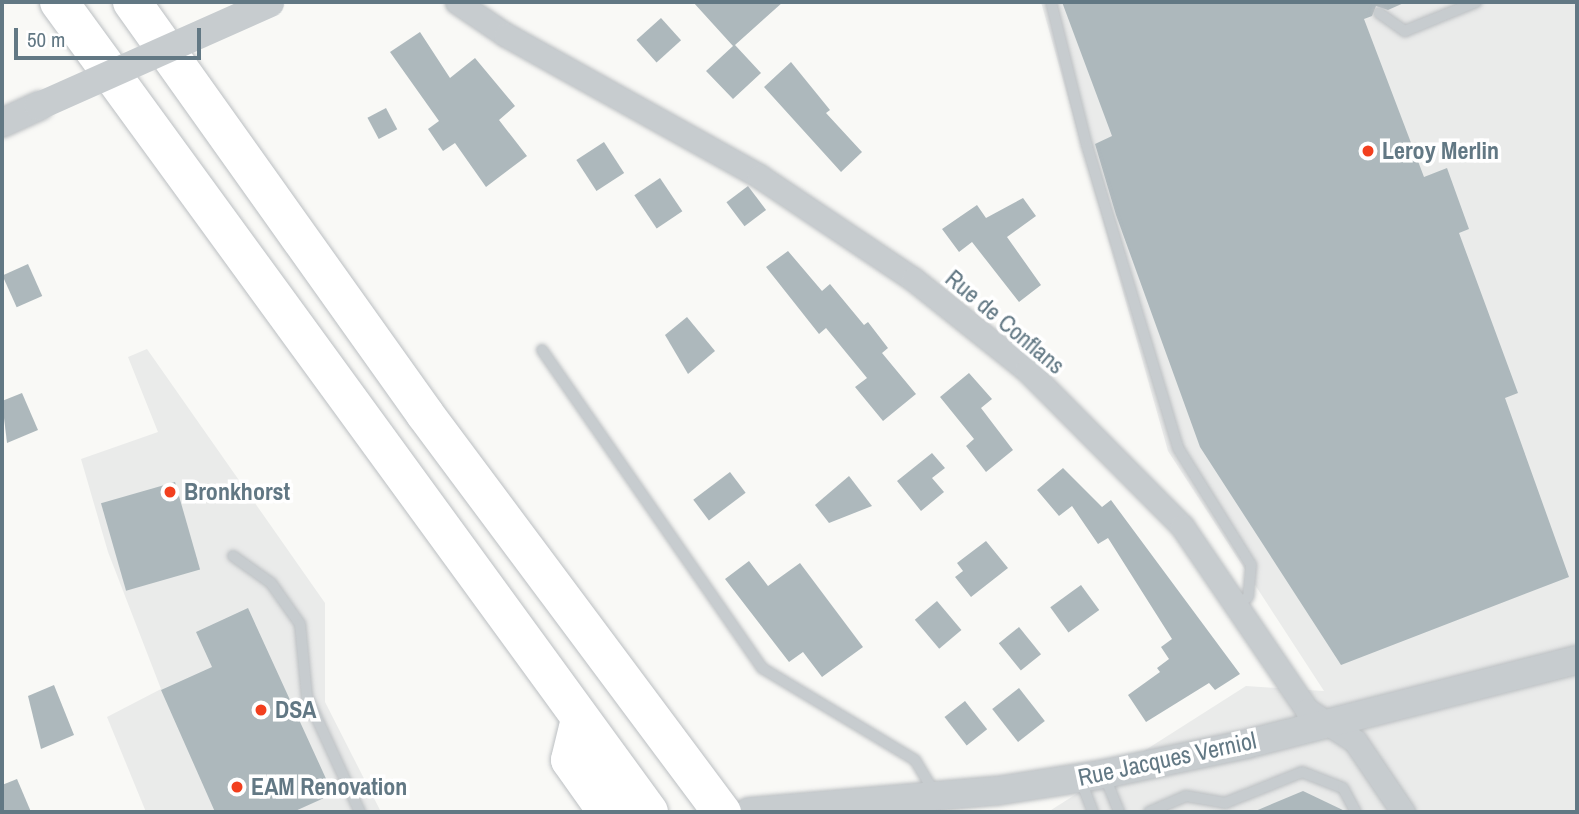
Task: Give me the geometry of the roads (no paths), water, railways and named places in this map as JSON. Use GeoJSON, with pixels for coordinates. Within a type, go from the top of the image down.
{"type":"FeatureCollection","features":[{"type":"Feature","properties":{"kind":"highway"},"geometry":{"type":"LineString","coordinates":[[59,2],[649,812]]}},
{"type":"Feature","properties":{"kind":"highway"},"geometry":{"type":"LineString","coordinates":[[132,2],[425,414],[722,812]]}},
{"type":"Feature","properties":{"kind":"highway"},"geometry":{"type":"LineString","coordinates":[[580,719],[570,760],[607,812]]}},
{"type":"Feature","properties":{"kind":"street"},"geometry":{"type":"LineString","coordinates":[[2,123],[271,2]]}},
{"type":"Feature","properties":{"kind":"street","name":"Rue de Conflans"},"geometry":{"type":"LineString","coordinates":[[457,2],[506,35],[759,176],[913,279],[1027,370],[1182,526],[1307,710],[1355,741],[1403,812]]}},
{"type":"Feature","properties":{"kind":"street","name":"Rue Jacques Verniol"},"geometry":{"type":"LineString","coordinates":[[749,812],[858,801],[900,805],[938,797],[1092,776],[1328,722],[1577,660]]}},
{"type":"Feature","properties":{"kind":"lane"},"geometry":{"type":"LineString","coordinates":[[1051,2],[1087,146],[1178,448],[1251,565],[1248,597],[1237,605]]}},
{"type":"Feature","properties":{"kind":"lane"},"geometry":{"type":"LineString","coordinates":[[1379,13],[1405,31],[1476,2]]}},
{"type":"Feature","properties":{"kind":"lane"},"geometry":{"type":"LineString","coordinates":[[542,350],[762,668],[915,760],[938,797]]}},
{"type":"Feature","properties":{"kind":"lane"},"geometry":{"type":"LineString","coordinates":[[233,556],[271,583],[300,624],[307,697],[360,812]]}},
{"type":"Feature","properties":{"kind":"lane"},"geometry":{"type":"LineString","coordinates":[[1149,812],[1186,796],[1225,803],[1302,772],[1343,788],[1356,812]]}},
{"type":"Feature","properties":{"kind":"lane"},"geometry":{"type":"LineString","coordinates":[[1092,776],[1093,812]]}},
{"type":"Feature","properties":{"kind":"lane"},"geometry":{"type":"LineString","coordinates":[[1092,776],[1119,812]]}},
{"type":"Feature","properties":{"kind":"place","name":"Leroy Merlin"},"geometry":{"type":"Point","coordinates":[1368,151]}},
{"type":"Feature","properties":{"kind":"place","name":"Bronkhorst"},"geometry":{"type":"Point","coordinates":[170,492]}},
{"type":"Feature","properties":{"kind":"place","name":"DSA"},"geometry":{"type":"Point","coordinates":[261,710]}},
{"type":"Feature","properties":{"kind":"place","name":"EAM Renovation"},"geometry":{"type":"Point","coordinates":[237,787]}}]}
